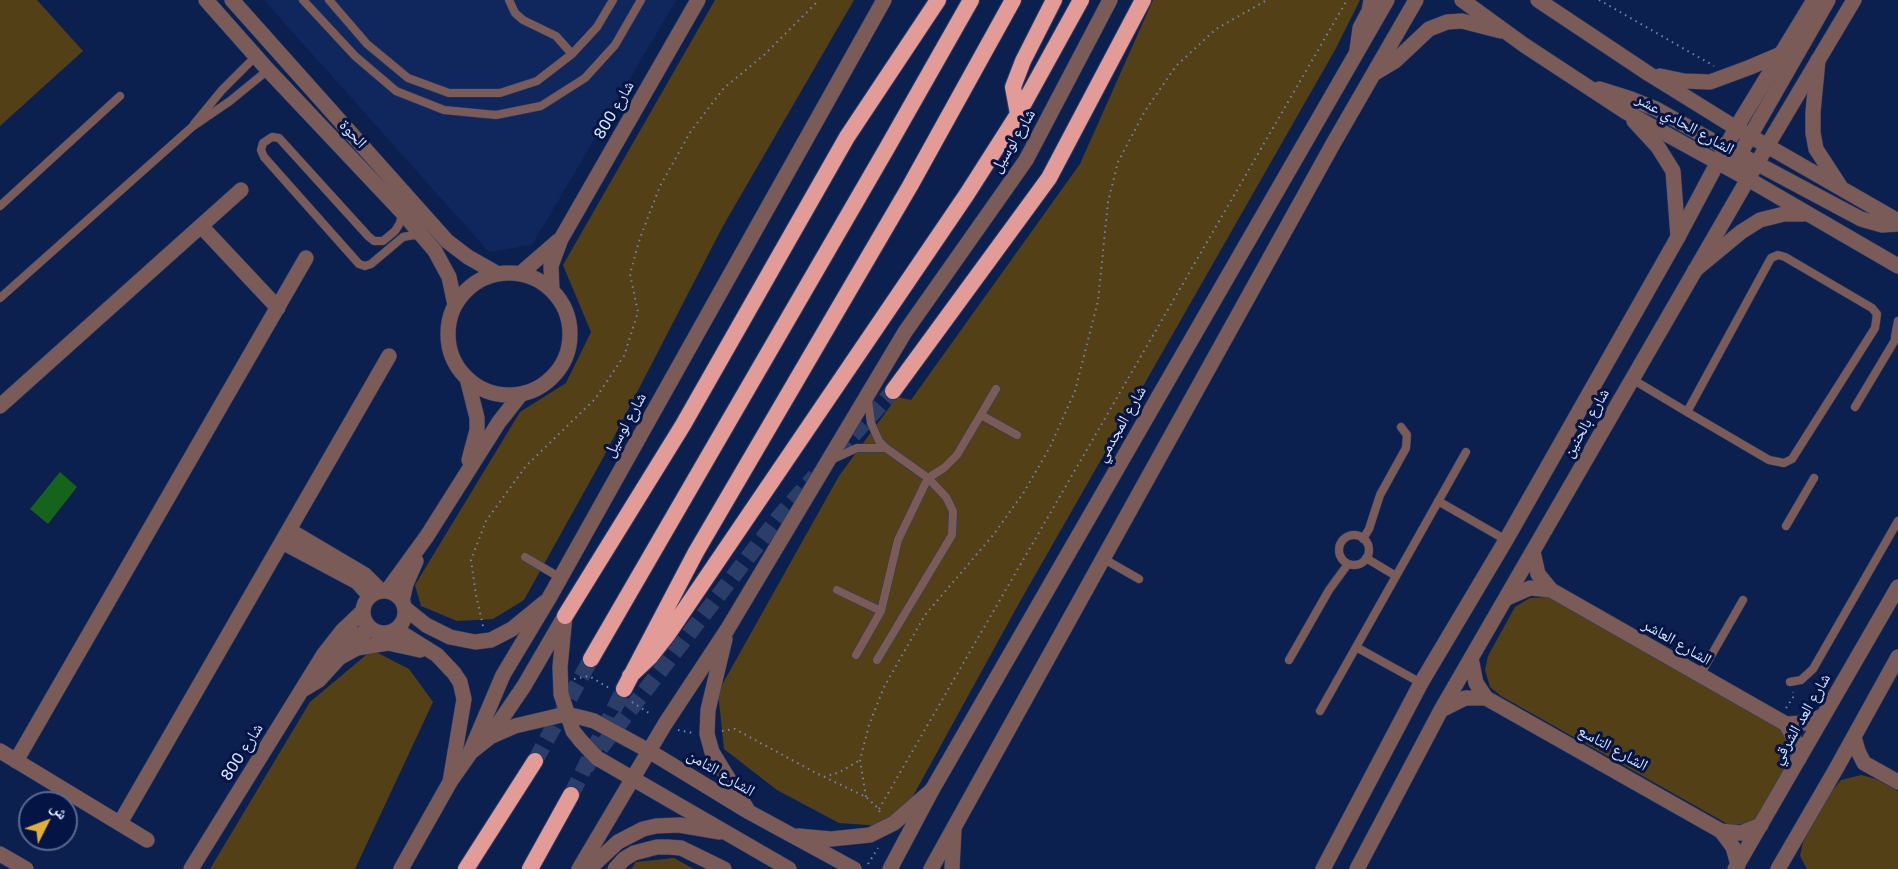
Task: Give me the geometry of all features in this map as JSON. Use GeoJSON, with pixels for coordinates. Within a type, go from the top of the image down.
{"type":"FeatureCollection","features":[{"type":"Feature","properties":{"kind":"highway"},"geometry":{"type":"LineString","coordinates":[[565,616],[683,425],[847,137],[938,0]]}},
{"type":"Feature","properties":{"kind":"highway"},"geometry":{"type":"LineString","coordinates":[[591,659],[888,148],[971,0]]}},
{"type":"Feature","properties":{"kind":"highway"},"geometry":{"type":"LineString","coordinates":[[623,688],[696,552],[910,186],[1013,0]]}},
{"type":"Feature","properties":{"kind":"highway"},"geometry":{"type":"LineString","coordinates":[[1018,114],[1013,87],[1023,61],[1054,0]]}},
{"type":"Feature","properties":{"kind":"highway"},"geometry":{"type":"LineString","coordinates":[[623,688],[668,634],[967,194],[1018,114],[1082,0]]}},
{"type":"Feature","properties":{"kind":"highway"},"geometry":{"type":"LineString","coordinates":[[893,391],[1049,177],[1143,0]]}},
{"type":"Feature","properties":{"kind":"highway"},"geometry":{"type":"LineString","coordinates":[[466,869],[535,761]]}},
{"type":"Feature","properties":{"kind":"highway"},"geometry":{"type":"LineString","coordinates":[[530,869],[571,795]]}},
{"type":"Feature","properties":{"kind":"street","name":"الحوة"},"geometry":{"type":"LineString","coordinates":[[206,0],[268,70],[402,212],[445,268],[452,286],[455,305]]}},
{"type":"Feature","properties":{"kind":"street","name":"الحوة"},"geometry":{"type":"LineString","coordinates":[[232,0],[447,241],[468,257],[498,274]]}},
{"type":"Feature","properties":{"kind":"street","name":"شارع 800"},"geometry":{"type":"LineString","coordinates":[[552,291],[551,266],[561,238],[698,0]]}},
{"type":"Feature","properties":{"kind":"street","name":"شارع لوسيل"},"geometry":{"type":"LineString","coordinates":[[401,869],[450,782],[469,755],[503,675],[548,600],[884,0]]}},
{"type":"Feature","properties":{"kind":"street","name":"شارع لوسيل"},"geometry":{"type":"LineString","coordinates":[[649,751],[727,630],[905,332],[1026,159],[1110,0]]}},
{"type":"Feature","properties":{"kind":"street"},"geometry":{"type":"LineString","coordinates":[[1357,50],[1360,28],[1369,11],[1371,0]]}},
{"type":"Feature","properties":{"kind":"street","name":"شارع المجدمي"},"geometry":{"type":"LineString","coordinates":[[890,869],[932,790],[1387,0]]}},
{"type":"Feature","properties":{"kind":"street"},"geometry":{"type":"LineString","coordinates":[[932,869],[1333,144],[1416,0]]}},
{"type":"Feature","properties":{"kind":"street","name":"الشارع الحادي عشر"},"geometry":{"type":"LineString","coordinates":[[1462,0],[1626,112],[1748,179],[1898,267]]}},
{"type":"Feature","properties":{"kind":"street","name":"الشارع الحادي عشر"},"geometry":{"type":"LineString","coordinates":[[1538,0],[1649,74],[1736,128],[1898,223]]}},
{"type":"Feature","properties":{"kind":"street","name":"شارع بالحنين"},"geometry":{"type":"LineString","coordinates":[[1323,869],[1421,683],[1506,540],[1678,237],[1736,128],[1814,0]]}},
{"type":"Feature","properties":{"kind":"street"},"geometry":{"type":"LineString","coordinates":[[1748,179],[1742,168],[1741,153],[1828,0]]}},
{"type":"Feature","properties":{"kind":"street","name":"شارع بالحنين"},"geometry":{"type":"LineString","coordinates":[[1357,869],[1441,710],[1505,598],[1757,162],[1854,0]]}},
{"type":"Feature","properties":{"kind":"street"},"geometry":{"type":"LineString","coordinates":[[1375,73],[1395,61],[1429,29],[1447,22],[1462,21],[1487,29],[1505,31]]}},
{"type":"Feature","properties":{"kind":"street"},"geometry":{"type":"LineString","coordinates":[[256,57],[270,43]]}},
{"type":"Feature","properties":{"kind":"street"},"geometry":{"type":"LineString","coordinates":[[1649,74],[1684,81],[1710,82],[1780,54]]}},
{"type":"Feature","properties":{"kind":"street"},"geometry":{"type":"LineString","coordinates":[[268,70],[283,57]]}},
{"type":"Feature","properties":{"kind":"street"},"geometry":{"type":"LineString","coordinates":[[1818,60],[1813,133],[1816,148],[1841,189]]}},
{"type":"Feature","properties":{"kind":"street"},"geometry":{"type":"LineString","coordinates":[[1587,87],[1610,92],[1656,109],[1861,219],[1882,225],[1898,223]]}},
{"type":"Feature","properties":{"kind":"street"},"geometry":{"type":"LineString","coordinates":[[1626,112],[1658,147],[1673,171],[1678,237]]}},
{"type":"Feature","properties":{"kind":"street"},"geometry":{"type":"LineString","coordinates":[[1717,162],[1728,155],[1759,151],[1767,146]]}},
{"type":"Feature","properties":{"kind":"street"},"geometry":{"type":"LineString","coordinates":[[0,406],[241,190]]}},
{"type":"Feature","properties":{"kind":"street"},"geometry":{"type":"LineString","coordinates":[[1695,270],[1741,232],[1760,220],[1784,214],[1808,215]]}},
{"type":"Feature","properties":{"kind":"street"},"geometry":{"type":"LineString","coordinates":[[201,226],[278,308]]}},
{"type":"Feature","properties":{"kind":"street","name":"شارع 800"},"geometry":{"type":"LineString","coordinates":[[520,274],[561,238]]}},
{"type":"Feature","properties":{"kind":"street"},"geometry":{"type":"LineString","coordinates":[[16,761],[306,258]]}},
{"type":"Feature","properties":{"kind":"street"},"geometry":{"type":"LineString","coordinates":[[464,478],[477,430],[477,418],[466,378],[455,362],[448,343],[448,323],[455,305],[466,290],[481,279],[498,274],[520,274],[542,283],[552,291],[562,303],[568,319],[570,335],[568,351],[561,366],[551,379],[537,389],[522,394],[502,395],[483,389],[466,378]]}},
{"type":"Feature","properties":{"kind":"street"},"geometry":{"type":"LineString","coordinates":[[120,823],[389,356]]}},
{"type":"Feature","properties":{"kind":"street"},"geometry":{"type":"LineString","coordinates":[[427,536],[406,584],[404,620],[397,630],[386,633],[371,629],[365,621],[363,611],[366,600],[379,593],[427,536],[499,422],[522,394]]}},
{"type":"Feature","properties":{"kind":"street"},"geometry":{"type":"LineString","coordinates":[[285,536],[364,575],[379,593]]}},
{"type":"Feature","properties":{"kind":"street","name":"الشارع العاشر"},"geometry":{"type":"LineString","coordinates":[[1533,552],[1538,574],[1551,590],[1782,722]]}},
{"type":"Feature","properties":{"kind":"street","name":"شارع العد الشرقي"},"geometry":{"type":"LineString","coordinates":[[1737,867],[1898,587]]}},
{"type":"Feature","properties":{"kind":"street"},"geometry":{"type":"LineString","coordinates":[[1505,598],[1530,588],[1551,590]]}},
{"type":"Feature","properties":{"kind":"street"},"geometry":{"type":"LineString","coordinates":[[379,593],[393,592],[426,625],[450,637],[475,642],[486,641],[512,629],[548,600]]}},
{"type":"Feature","properties":{"kind":"street","name":"شارع 800"},"geometry":{"type":"LineString","coordinates":[[191,869],[324,654],[342,631],[363,611]]}},
{"type":"Feature","properties":{"kind":"street"},"geometry":{"type":"LineString","coordinates":[[565,616],[560,682],[566,714],[573,731],[597,758],[789,869]]}},
{"type":"Feature","properties":{"kind":"street"},"geometry":{"type":"LineString","coordinates":[[489,737],[524,686],[565,616]]}},
{"type":"Feature","properties":{"kind":"street","name":"شارع 800"},"geometry":{"type":"LineString","coordinates":[[324,654],[371,629]]}},
{"type":"Feature","properties":{"kind":"street"},"geometry":{"type":"LineString","coordinates":[[397,630],[437,655],[460,682],[464,699],[450,782]]}},
{"type":"Feature","properties":{"kind":"street"},"geometry":{"type":"LineString","coordinates":[[727,630],[708,710],[707,734],[712,752],[749,812]]}},
{"type":"Feature","properties":{"kind":"street"},"geometry":{"type":"LineString","coordinates":[[302,690],[319,680],[339,658],[366,645],[399,644],[437,655]]}},
{"type":"Feature","properties":{"kind":"street"},"geometry":{"type":"LineString","coordinates":[[1778,869],[1898,657]]}},
{"type":"Feature","properties":{"kind":"street"},"geometry":{"type":"LineString","coordinates":[[1471,658],[1476,683],[1486,698]]}},
{"type":"Feature","properties":{"kind":"street"},"geometry":{"type":"LineString","coordinates":[[1441,710],[1465,699],[1486,698]]}},
{"type":"Feature","properties":{"kind":"street","name":"الشارع التاسع"},"geometry":{"type":"LineString","coordinates":[[1486,698],[1721,831]]}},
{"type":"Feature","properties":{"kind":"street","name":"الشارع الثامن"},"geometry":{"type":"LineString","coordinates":[[469,755],[489,737],[515,726],[566,714],[594,721],[649,751],[749,812],[854,869]]}},
{"type":"Feature","properties":{"kind":"street"},"geometry":{"type":"LineString","coordinates":[[1782,722],[1805,723],[1823,716]]}},
{"type":"Feature","properties":{"kind":"street"},"geometry":{"type":"LineString","coordinates":[[1782,722],[1795,741],[1799,759]]}},
{"type":"Feature","properties":{"kind":"street"},"geometry":{"type":"LineString","coordinates":[[1854,737],[1864,763],[1898,782]]}},
{"type":"Feature","properties":{"kind":"street"},"geometry":{"type":"LineString","coordinates":[[0,751],[147,840]]}},
{"type":"Feature","properties":{"kind":"street"},"geometry":{"type":"LineString","coordinates":[[579,869],[649,751]]}},
{"type":"Feature","properties":{"kind":"street"},"geometry":{"type":"LineString","coordinates":[[1836,769],[1864,763]]}},
{"type":"Feature","properties":{"kind":"street"},"geometry":{"type":"LineString","coordinates":[[792,836],[831,839],[861,837],[883,830],[932,790]]}},
{"type":"Feature","properties":{"kind":"street"},"geometry":{"type":"LineString","coordinates":[[590,869],[618,842],[643,829],[679,825],[729,833]]}},
{"type":"Feature","properties":{"kind":"street"},"geometry":{"type":"LineString","coordinates":[[1721,831],[1741,833],[1761,825]]}},
{"type":"Feature","properties":{"kind":"street"},"geometry":{"type":"LineString","coordinates":[[952,869],[954,829]]}},
{"type":"Feature","properties":{"kind":"street"},"geometry":{"type":"LineString","coordinates":[[1721,831],[1733,847],[1737,867]]}},
{"type":"Feature","properties":{"kind":"street"},"geometry":{"type":"LineString","coordinates":[[615,869],[624,859],[634,853],[657,847],[681,848],[724,869]]}},
{"type":"Feature","properties":{"kind":"street"},"geometry":{"type":"LineString","coordinates":[[1788,852],[1793,869]]}},
{"type":"Feature","properties":{"kind":"street"},"geometry":{"type":"LineString","coordinates":[[0,854],[26,869]]}},
{"type":"Feature","properties":{"kind":"lane"},"geometry":{"type":"LineString","coordinates":[[329,0],[367,44],[408,78],[449,93],[500,93],[537,81],[572,54],[597,27],[613,0]]}},
{"type":"Feature","properties":{"kind":"lane"},"geometry":{"type":"LineString","coordinates":[[509,0],[515,13],[523,20],[556,36],[572,54]]}},
{"type":"Feature","properties":{"kind":"lane"},"geometry":{"type":"LineString","coordinates":[[308,2],[355,56],[396,91],[444,110],[496,115],[541,106],[585,78],[615,45],[641,0]]}},
{"type":"Feature","properties":{"kind":"lane"},"geometry":{"type":"LineString","coordinates":[[192,127],[222,90],[256,57]]}},
{"type":"Feature","properties":{"kind":"lane"},"geometry":{"type":"LineString","coordinates":[[0,298],[192,127],[230,101],[268,70]]}},
{"type":"Feature","properties":{"kind":"lane"},"geometry":{"type":"LineString","coordinates":[[0,206],[120,96]]}},
{"type":"Feature","properties":{"kind":"lane"},"geometry":{"type":"LineString","coordinates":[[402,212],[400,223],[395,231],[383,241],[374,241],[279,138],[272,137],[263,142],[261,150],[264,157],[359,264],[365,266],[371,264],[403,237],[414,235],[424,239]]}},
{"type":"Feature","properties":{"kind":"lane"},"geometry":{"type":"LineString","coordinates":[[1632,379],[1769,460],[1784,463],[1792,459],[1875,328],[1877,314],[1872,308],[1785,257],[1778,255],[1771,258],[1688,412]]}},
{"type":"Feature","properties":{"kind":"lane"},"geometry":{"type":"LineString","coordinates":[[1855,407],[1897,337],[1898,321]]}},
{"type":"Feature","properties":{"kind":"lane"},"geometry":{"type":"LineString","coordinates":[[856,655],[881,611],[898,540],[928,478],[944,468],[957,455],[996,389]]}},
{"type":"Feature","properties":{"kind":"lane"},"geometry":{"type":"LineString","coordinates":[[869,394],[871,423],[879,441],[928,478],[946,497],[954,511],[952,535],[877,660]]}},
{"type":"Feature","properties":{"kind":"lane"},"geometry":{"type":"LineString","coordinates":[[981,415],[1017,435]]}},
{"type":"Feature","properties":{"kind":"lane"},"geometry":{"type":"LineString","coordinates":[[1363,539],[1369,529],[1380,495],[1406,448],[1407,435],[1401,427]]}},
{"type":"Feature","properties":{"kind":"lane"},"geometry":{"type":"LineString","coordinates":[[824,467],[848,451],[866,447],[886,448]]}},
{"type":"Feature","properties":{"kind":"lane"},"geometry":{"type":"LineString","coordinates":[[1320,711],[1466,452]]}},
{"type":"Feature","properties":{"kind":"lane"},"geometry":{"type":"LineString","coordinates":[[1786,526],[1814,478]]}},
{"type":"Feature","properties":{"kind":"lane"},"geometry":{"type":"LineString","coordinates":[[1438,501],[1506,540]]}},
{"type":"Feature","properties":{"kind":"lane"},"geometry":{"type":"LineString","coordinates":[[1790,682],[1801,680],[1813,669],[1898,521]]}},
{"type":"Feature","properties":{"kind":"lane"},"geometry":{"type":"LineString","coordinates":[[1350,536],[1363,539],[1368,548],[1366,558],[1358,564],[1348,564],[1341,558],[1340,544],[1350,536]]}},
{"type":"Feature","properties":{"kind":"lane"},"geometry":{"type":"LineString","coordinates":[[525,557],[560,578]]}},
{"type":"Feature","properties":{"kind":"lane"},"geometry":{"type":"LineString","coordinates":[[1366,558],[1396,576]]}},
{"type":"Feature","properties":{"kind":"lane"},"geometry":{"type":"LineString","coordinates":[[1104,559],[1139,579]]}},
{"type":"Feature","properties":{"kind":"lane"},"geometry":{"type":"LineString","coordinates":[[1289,660],[1329,590],[1348,564]]}},
{"type":"Feature","properties":{"kind":"lane"},"geometry":{"type":"LineString","coordinates":[[837,590],[881,611]]}},
{"type":"Feature","properties":{"kind":"lane"},"geometry":{"type":"LineString","coordinates":[[1700,675],[1743,600]]}},
{"type":"Feature","properties":{"kind":"lane"},"geometry":{"type":"LineString","coordinates":[[1356,647],[1421,683]]}},
{"type":"Feature","properties":{"kind":"path"},"geometry":{"type":"LineString","coordinates":[[486,641],[471,560],[486,521],[526,466],[595,399],[624,356],[638,312],[630,274],[640,238],[660,186],[691,131],[724,88],[764,55],[819,0]]}},
{"type":"Feature","properties":{"kind":"path"},"geometry":{"type":"LineString","coordinates":[[866,797],[860,760],[869,725],[884,687],[925,615],[994,534],[1024,492],[1050,447],[1071,400],[1098,301],[1108,202],[1118,162],[1145,111],[1176,66],[1216,29],[1267,0]]}},
{"type":"Feature","properties":{"kind":"path"},"geometry":{"type":"LineString","coordinates":[[879,809],[1347,0]]}},
{"type":"Feature","properties":{"kind":"path"},"geometry":{"type":"LineString","coordinates":[[1599,0],[1730,75]]}},
{"type":"Feature","properties":{"kind":"path"},"geometry":{"type":"LineString","coordinates":[[560,682],[589,676],[623,688],[665,724],[685,733],[707,734],[735,729],[823,777],[866,797],[879,809],[883,830],[881,842],[864,869]]}},
{"type":"Feature","properties":{"kind":"path"},"geometry":{"type":"LineString","coordinates":[[1782,722],[1794,696],[1790,682]]}},
{"type":"Feature","properties":{"kind":"path"},"geometry":{"type":"LineString","coordinates":[[823,777],[840,772],[860,760]]}},
{"type":"Feature","properties":{"kind":"shaded area"},"geometry":{"type":"Polygon","coordinates":[[[0,0],[37,0],[83,51],[0,126],[0,0]]]}},
{"type":"Feature","properties":{"kind":"shaded area"},"geometry":{"type":"Polygon","coordinates":[[[264,0],[676,0],[532,245],[489,252],[264,0]]]}},
{"type":"Feature","properties":{"kind":"shaded area"},"geometry":{"type":"Polygon","coordinates":[[[715,0],[854,0],[723,226],[603,458],[524,600],[493,619],[457,621],[421,606],[415,585],[520,412],[566,383],[591,332],[563,265],[715,0]]]}},
{"type":"Feature","properties":{"kind":"shaded area"},"geometry":{"type":"Polygon","coordinates":[[[1153,0],[1360,0],[1335,50],[1018,605],[896,827],[839,823],[777,790],[724,749],[718,692],[839,476],[897,397],[911,400],[1080,164],[1153,0]]]}},
{"type":"Feature","properties":{"kind":"shaded area"},"geometry":{"type":"Polygon","coordinates":[[[60,472],[77,487],[48,524],[30,509],[60,472]]]}},
{"type":"Feature","properties":{"kind":"shaded area"},"geometry":{"type":"Polygon","coordinates":[[[1549,597],[1779,728],[1789,740],[1794,756],[1761,817],[1752,822],[1731,826],[1501,696],[1490,687],[1485,670],[1488,656],[1515,607],[1530,598],[1549,597]]]}},
{"type":"Feature","properties":{"kind":"shaded area"},"geometry":{"type":"Polygon","coordinates":[[[372,650],[409,669],[433,702],[355,869],[210,869],[310,702],[372,650]]]}},
{"type":"Feature","properties":{"kind":"shaded area"},"geometry":{"type":"Polygon","coordinates":[[[1861,775],[1876,779],[1898,791],[1898,869],[1807,869],[1800,856],[1803,842],[1827,797],[1841,780],[1861,775]]]}},
{"type":"Feature","properties":{"kind":"shaded area"},"geometry":{"type":"Polygon","coordinates":[[[674,858],[694,869],[631,869],[636,862],[674,858]]]}},
{"type":"Feature","properties":{"kind":"tunnel"},"geometry":{"type":"LineString","coordinates":[[837,453],[893,391]]}},
{"type":"Feature","properties":{"kind":"tunnel"},"geometry":{"type":"LineString","coordinates":[[586,767],[779,517],[815,476]]}},
{"type":"Feature","properties":{"kind":"tunnel"},"geometry":{"type":"LineString","coordinates":[[535,761],[591,659]]}},
{"type":"Feature","properties":{"kind":"tunnel"},"geometry":{"type":"LineString","coordinates":[[571,795],[624,689]]}}]}
